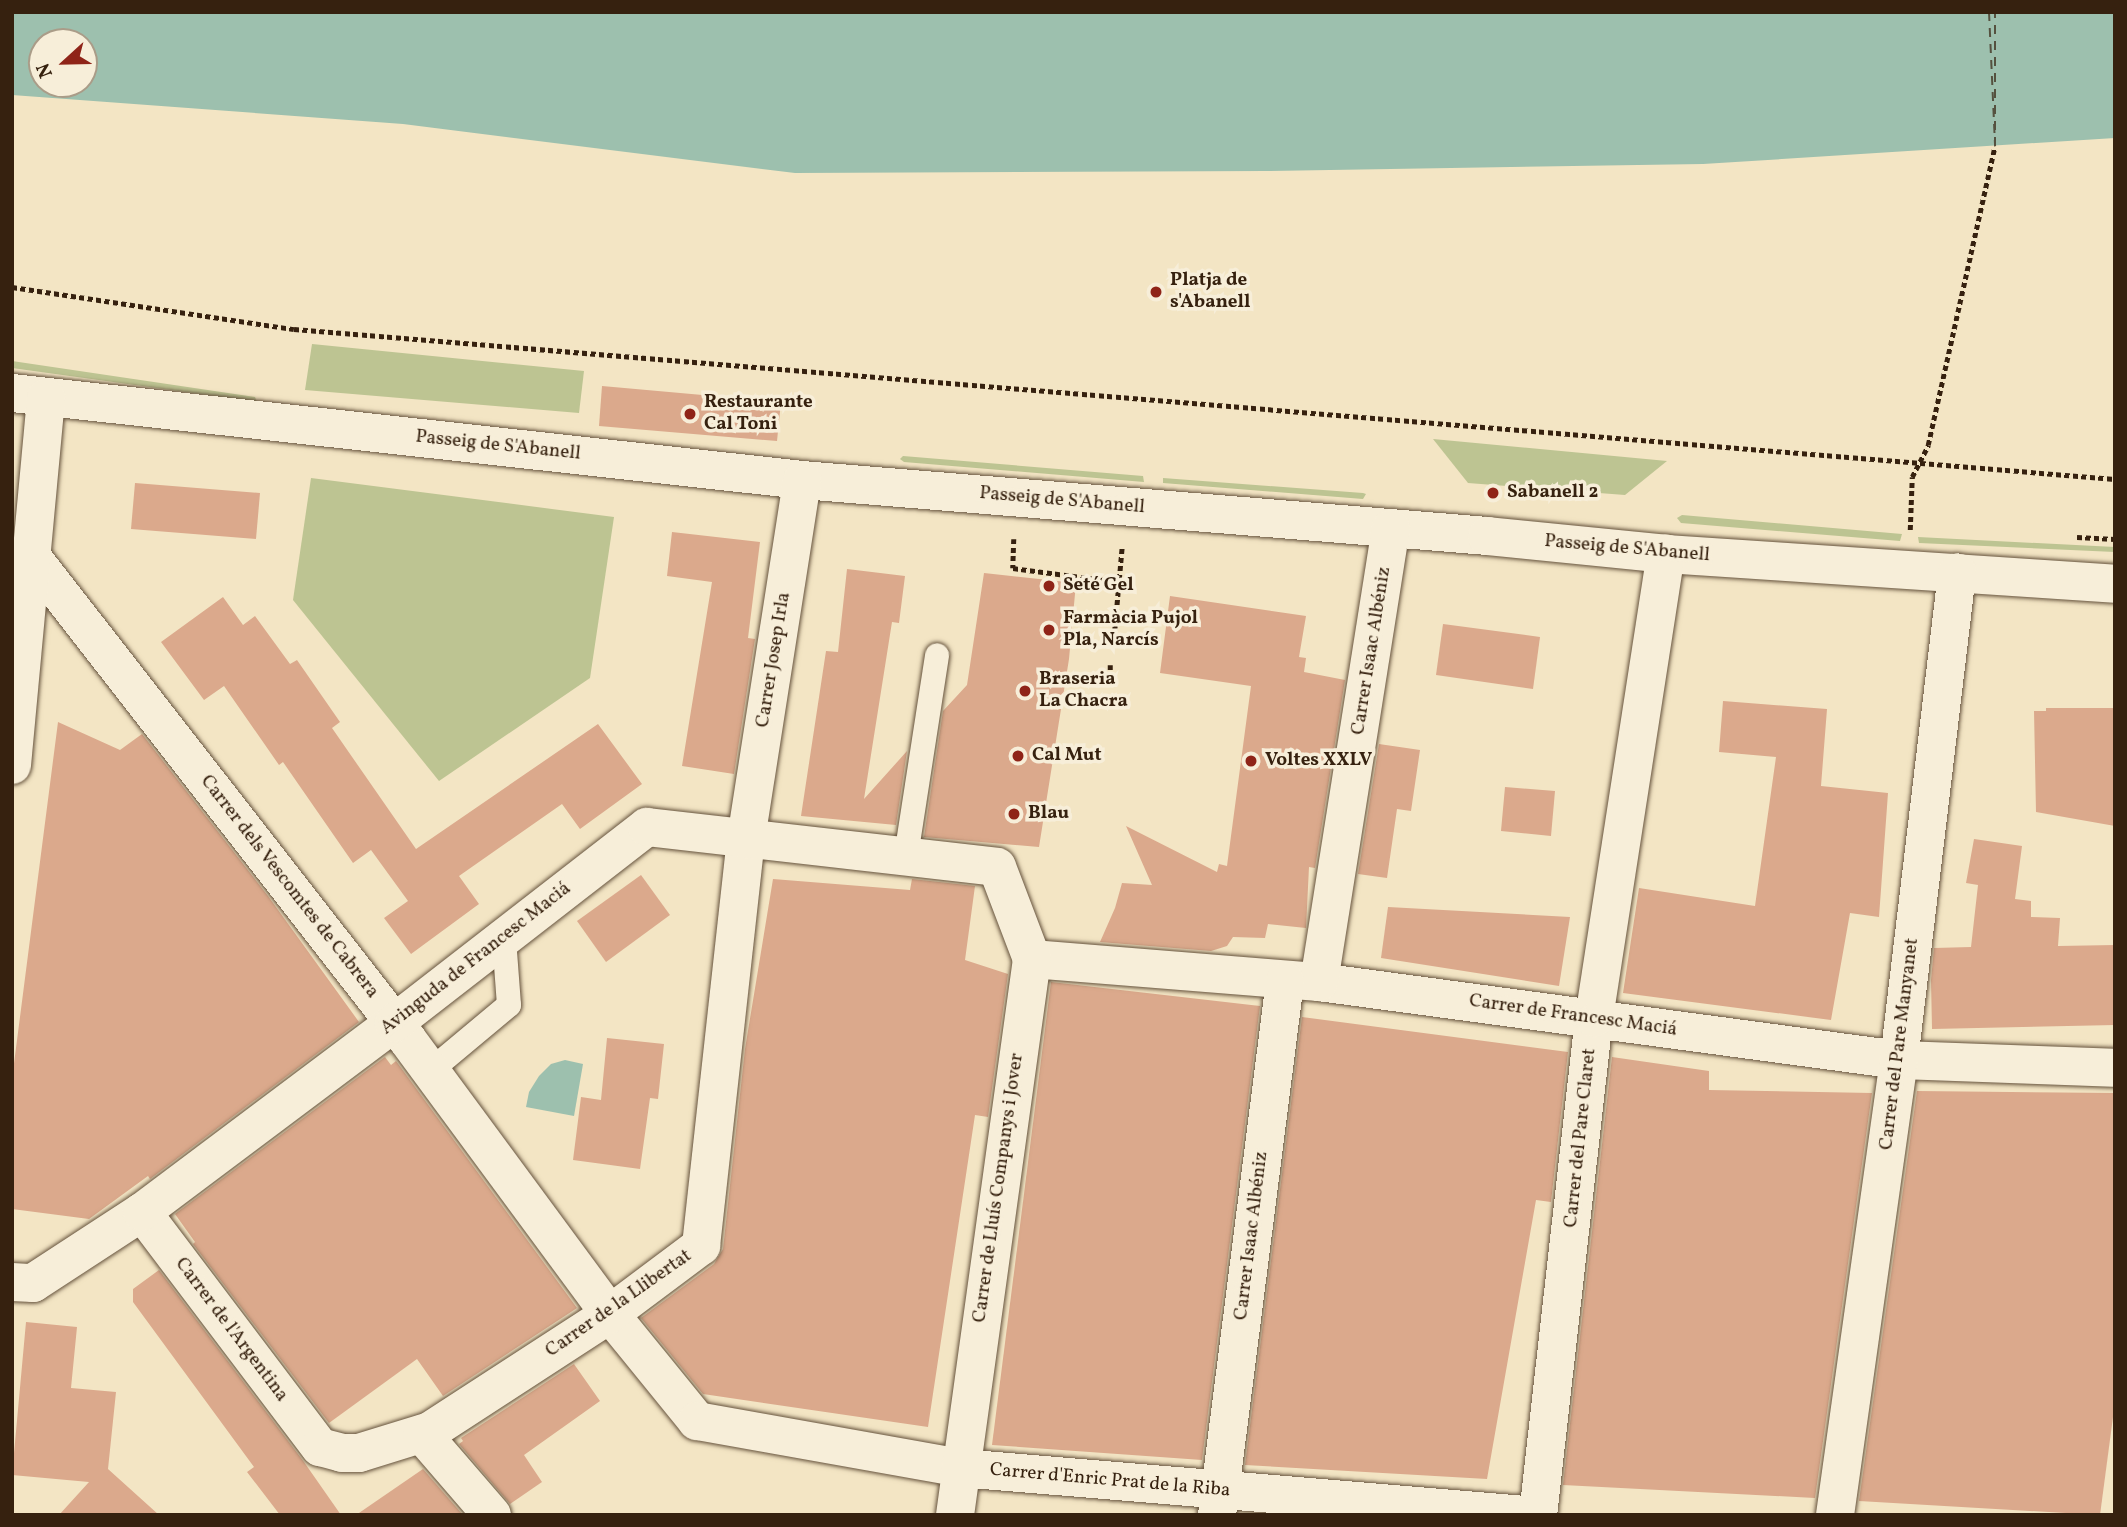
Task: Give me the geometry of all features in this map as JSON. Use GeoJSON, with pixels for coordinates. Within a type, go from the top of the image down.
{"type":"FeatureCollection","features":[{"type":"Feature","properties":{"kind":"street","name":"Passeig de S'Abanell"},"geometry":{"type":"LineString","coordinates":[[29,395],[802,480],[1391,528],[1666,554],[2115,584]]}},
{"type":"Feature","properties":{"kind":"street"},"geometry":{"type":"LineString","coordinates":[[12,765],[16,672],[31,556],[29,395]]}},
{"type":"Feature","properties":{"kind":"street","name":"Carrer Josep Irla"},"geometry":{"type":"LineString","coordinates":[[746,839],[802,480]]}},
{"type":"Feature","properties":{"kind":"street","name":"Carrer Isaac Albéniz"},"geometry":{"type":"LineString","coordinates":[[1218,1503],[1302,981],[1391,528]]}},
{"type":"Feature","properties":{"kind":"street","name":"Carrer del Pare Claret"},"geometry":{"type":"LineString","coordinates":[[1538,1515],[1594,1018],[1666,554]]}},
{"type":"Feature","properties":{"kind":"street","name":"Carrer dels Vescomtes de Cabrera"},"geometry":{"type":"LineString","coordinates":[[31,556],[394,1023],[610,1314],[697,1421]]}},
{"type":"Feature","properties":{"kind":"street","name":"Carrer del Pare Manyanet"},"geometry":{"type":"LineString","coordinates":[[1835,1515],[1899,1060],[1957,572]]}},
{"type":"Feature","properties":{"kind":"street","name":"Avinguda de Francesc Maciá"},"geometry":{"type":"LineString","coordinates":[[12,1282],[33,1283],[142,1212],[394,1023],[647,827],[997,867]]}},
{"type":"Feature","properties":{"kind":"street","name":"Carrer de la Llibertat"},"geometry":{"type":"LineString","coordinates":[[320,1447],[342,1453],[359,1453],[422,1434],[610,1314],[701,1246],[746,839]]}},
{"type":"Feature","properties":{"kind":"street","name":"Carrer de Lluís Companys i Jover"},"geometry":{"type":"LineString","coordinates":[[955,1515],[1032,959],[997,867]]}},
{"type":"Feature","properties":{"kind":"street","name":"Carrer de Francesc Maciá"},"geometry":{"type":"LineString","coordinates":[[1032,959],[1302,981],[1899,1060],[2115,1068]]}},
{"type":"Feature","properties":{"kind":"street","name":"Carrer de l'Argentina"},"geometry":{"type":"LineString","coordinates":[[142,1212],[320,1447]]}},
{"type":"Feature","properties":{"kind":"street","name":"Carrer d'Enric Prat de la Riba"},"geometry":{"type":"LineString","coordinates":[[697,1421],[960,1468],[1218,1503],[1526,1515]]}},
{"type":"Feature","properties":{"kind":"street"},"geometry":{"type":"LineString","coordinates":[[422,1434],[492,1515]]}},
{"type":"Feature","properties":{"kind":"lane"},"geometry":{"type":"LineString","coordinates":[[905,856],[937,655]]}},
{"type":"Feature","properties":{"kind":"lane"},"geometry":{"type":"LineString","coordinates":[[430,1071],[509,1005],[504,938]]}},
{"type":"Feature","properties":{"kind":"path"},"geometry":{"type":"LineString","coordinates":[[1906,569],[1912,477],[1928,445],[1995,146]]}},
{"type":"Feature","properties":{"kind":"path"},"geometry":{"type":"LineString","coordinates":[[12,287],[294,329],[2115,479]]}},
{"type":"Feature","properties":{"kind":"path"},"geometry":{"type":"LineString","coordinates":[[1014,528],[1013,568],[1119,582]]}},
{"type":"Feature","properties":{"kind":"path"},"geometry":{"type":"LineString","coordinates":[[1114,647],[1122,544]]}},
{"type":"Feature","properties":{"kind":"shaded area"},"geometry":{"type":"Polygon","coordinates":[[[12,12],[2115,12],[2115,138],[1703,164],[1266,171],[795,173],[403,124],[52,98],[98,98],[98,28],[28,28],[28,96],[12,95],[12,12]]]}},
{"type":"Feature","properties":{"kind":"shaded area"},"geometry":{"type":"Polygon","coordinates":[[[312,344],[584,371],[579,413],[305,390],[312,344]]]}},
{"type":"Feature","properties":{"kind":"shaded area"},"geometry":{"type":"Polygon","coordinates":[[[12,361],[255,397],[257,402],[12,368],[12,361]]]}},
{"type":"Feature","properties":{"kind":"shaded area"},"geometry":{"type":"Polygon","coordinates":[[[1433,439],[1667,461],[1625,495],[1468,483],[1433,439]]]}},
{"type":"Feature","properties":{"kind":"shaded area"},"geometry":{"type":"Polygon","coordinates":[[[903,456],[1143,476],[1144,482],[904,462],[900,459],[903,456]]]}},
{"type":"Feature","properties":{"kind":"shaded area"},"geometry":{"type":"Polygon","coordinates":[[[311,478],[614,517],[590,678],[439,781],[293,600],[311,478]]]}},
{"type":"Feature","properties":{"kind":"shaded area"},"geometry":{"type":"Polygon","coordinates":[[[1163,478],[1366,494],[1363,499],[1163,483],[1163,478]]]}},
{"type":"Feature","properties":{"kind":"shaded area"},"geometry":{"type":"Polygon","coordinates":[[[1682,515],[1902,534],[1900,541],[1681,523],[1677,518],[1682,515]]]}},
{"type":"Feature","properties":{"kind":"shaded area"},"geometry":{"type":"Polygon","coordinates":[[[1918,537],[2115,547],[2115,552],[1919,543],[1918,537]]]}},
{"type":"Feature","properties":{"kind":"shaded area"},"geometry":{"type":"Polygon","coordinates":[[[565,1060],[583,1064],[574,1116],[526,1107],[529,1092],[539,1076],[551,1064],[565,1060]]]}},
{"type":"Feature","properties":{"kind":"building","name":"Restaurante Cal Toni"},"geometry":{"type":"Polygon","coordinates":[[[602,386],[781,402],[777,441],[599,426],[602,386]]]}},
{"type":"Feature","properties":{"kind":"building"},"geometry":{"type":"Polygon","coordinates":[[[135,483],[260,493],[256,539],[131,529],[135,483]]]}},
{"type":"Feature","properties":{"kind":"building"},"geometry":{"type":"Polygon","coordinates":[[[672,532],[760,542],[748,638],[755,639],[734,774],[682,766],[712,582],[667,576],[672,532]]]}},
{"type":"Feature","properties":{"kind":"building"},"geometry":{"type":"Polygon","coordinates":[[[847,569],[905,576],[899,623],[892,622],[864,799],[907,751],[896,825],[801,816],[826,651],[838,652],[847,569]]]}},
{"type":"Feature","properties":{"kind":"building"},"geometry":{"type":"Polygon","coordinates":[[[984,573],[1076,583],[1069,659],[1039,847],[924,837],[943,711],[967,685],[984,573]]]}},
{"type":"Feature","properties":{"kind":"building"},"geometry":{"type":"Polygon","coordinates":[[[1170,596],[1306,616],[1299,657],[1306,658],[1304,672],[1345,680],[1315,868],[1309,867],[1306,928],[1268,924],[1265,938],[1233,937],[1227,946],[1211,951],[1100,942],[1115,908],[1122,883],[1152,885],[1126,826],[1217,872],[1219,864],[1227,866],[1251,686],[1160,673],[1170,596]]]}},
{"type":"Feature","properties":{"kind":"building"},"geometry":{"type":"Polygon","coordinates":[[[223,597],[243,625],[255,616],[290,664],[297,660],[340,722],[332,728],[416,849],[598,724],[642,784],[580,829],[562,804],[459,876],[479,904],[411,954],[384,918],[408,901],[371,850],[353,863],[283,762],[279,765],[224,686],[204,700],[161,642],[223,597]]]}},
{"type":"Feature","properties":{"kind":"building"},"geometry":{"type":"Polygon","coordinates":[[[1443,624],[1540,637],[1533,689],[1436,675],[1443,624]]]}},
{"type":"Feature","properties":{"kind":"building"},"geometry":{"type":"Polygon","coordinates":[[[1723,701],[1827,709],[1821,786],[1888,793],[1879,917],[1850,913],[1831,1020],[1623,993],[1639,888],[1755,906],[1776,757],[1719,752],[1723,701]]]}},
{"type":"Feature","properties":{"kind":"building"},"geometry":{"type":"Polygon","coordinates":[[[2046,708],[2115,708],[2115,826],[2036,812],[2034,711],[2046,711],[2046,708]]]}},
{"type":"Feature","properties":{"kind":"building"},"geometry":{"type":"Polygon","coordinates":[[[58,722],[120,750],[142,734],[268,896],[359,1022],[150,1179],[148,1176],[89,1219],[12,1209],[12,1079],[58,722]]]}},
{"type":"Feature","properties":{"kind":"building"},"geometry":{"type":"Polygon","coordinates":[[[1379,744],[1420,750],[1411,811],[1397,809],[1387,878],[1358,874],[1379,744]]]}},
{"type":"Feature","properties":{"kind":"building"},"geometry":{"type":"Polygon","coordinates":[[[1505,787],[1555,791],[1551,836],[1501,831],[1505,787]]]}},
{"type":"Feature","properties":{"kind":"building"},"geometry":{"type":"Polygon","coordinates":[[[1974,839],[2022,846],[2015,899],[2031,901],[2031,917],[2060,918],[2058,946],[2115,945],[2115,1025],[1932,1029],[1931,980],[1934,948],[1971,947],[1978,885],[1966,883],[1974,839]]]}},
{"type":"Feature","properties":{"kind":"building"},"geometry":{"type":"Polygon","coordinates":[[[641,875],[670,915],[606,962],[577,921],[641,875]]]}},
{"type":"Feature","properties":{"kind":"building"},"geometry":{"type":"Polygon","coordinates":[[[773,879],[910,890],[912,879],[975,886],[965,960],[1008,974],[988,1117],[975,1115],[928,1427],[703,1394],[641,1318],[714,1264],[723,1249],[745,1049],[773,879]]]}},
{"type":"Feature","properties":{"kind":"building"},"geometry":{"type":"Polygon","coordinates":[[[1388,907],[1570,917],[1559,986],[1381,958],[1388,907]]]}},
{"type":"Feature","properties":{"kind":"building"},"geometry":{"type":"Polygon","coordinates":[[[1051,982],[1260,1006],[1202,1460],[992,1445],[1051,982]]]}},
{"type":"Feature","properties":{"kind":"building"},"geometry":{"type":"Polygon","coordinates":[[[1302,1017],[1568,1052],[1551,1202],[1536,1200],[1487,1479],[1245,1465],[1302,1017]]]}},
{"type":"Feature","properties":{"kind":"building"},"geometry":{"type":"Polygon","coordinates":[[[607,1038],[664,1044],[658,1099],[650,1098],[640,1169],[573,1160],[581,1097],[601,1100],[607,1038]]]}},
{"type":"Feature","properties":{"kind":"building"},"geometry":{"type":"Polygon","coordinates":[[[385,1057],[391,1065],[396,1061],[577,1308],[443,1396],[417,1359],[329,1423],[193,1244],[195,1242],[175,1214],[385,1057]]]}},
{"type":"Feature","properties":{"kind":"building"},"geometry":{"type":"Polygon","coordinates":[[[1612,1057],[1709,1071],[1709,1090],[1872,1093],[1815,1498],[1563,1485],[1612,1057]]]}},
{"type":"Feature","properties":{"kind":"building"},"geometry":{"type":"Polygon","coordinates":[[[1917,1091],[2115,1093],[2115,1402],[2100,1515],[1859,1501],[1917,1091]]]}},
{"type":"Feature","properties":{"kind":"building"},"geometry":{"type":"Polygon","coordinates":[[[159,1270],[341,1515],[280,1515],[247,1472],[254,1467],[133,1302],[133,1289],[159,1270]]]}},
{"type":"Feature","properties":{"kind":"building"},"geometry":{"type":"Polygon","coordinates":[[[26,1322],[77,1327],[71,1388],[116,1392],[108,1469],[159,1515],[59,1515],[89,1482],[12,1475],[26,1322]]]}},
{"type":"Feature","properties":{"kind":"building"},"geometry":{"type":"Polygon","coordinates":[[[574,1364],[600,1401],[524,1455],[542,1482],[510,1504],[459,1444],[463,1441],[461,1438],[574,1364]]]}},
{"type":"Feature","properties":{"kind":"building"},"geometry":{"type":"Polygon","coordinates":[[[423,1469],[463,1515],[356,1515],[423,1469]]]}},
{"type":"Feature","properties":{"kind":"ferry route"},"geometry":{"type":"LineString","coordinates":[[1989,12],[1995,146],[1995,12]]}},
{"type":"Feature","properties":{"kind":"place","name":"Platja de s'Abanell"},"geometry":{"type":"Point","coordinates":[1156,292]}},
{"type":"Feature","properties":{"kind":"place","name":"Restaurante Cal Toni"},"geometry":{"type":"Point","coordinates":[690,414]}},
{"type":"Feature","properties":{"kind":"place","name":"Sabanell 2"},"geometry":{"type":"Point","coordinates":[1493,493]}},
{"type":"Feature","properties":{"kind":"place","name":"Seté Gel"},"geometry":{"type":"Point","coordinates":[1049,586]}},
{"type":"Feature","properties":{"kind":"place","name":"Farmàcia Pujol Pla, Narcís"},"geometry":{"type":"Point","coordinates":[1049,630]}},
{"type":"Feature","properties":{"kind":"place","name":"Braseria La Chacra"},"geometry":{"type":"Point","coordinates":[1025,691]}},
{"type":"Feature","properties":{"kind":"place","name":"Cal Mut"},"geometry":{"type":"Point","coordinates":[1018,756]}},
{"type":"Feature","properties":{"kind":"place","name":"Voltes XXLV"},"geometry":{"type":"Point","coordinates":[1251,761]}},
{"type":"Feature","properties":{"kind":"place","name":"Blau"},"geometry":{"type":"Point","coordinates":[1014,814]}}]}
